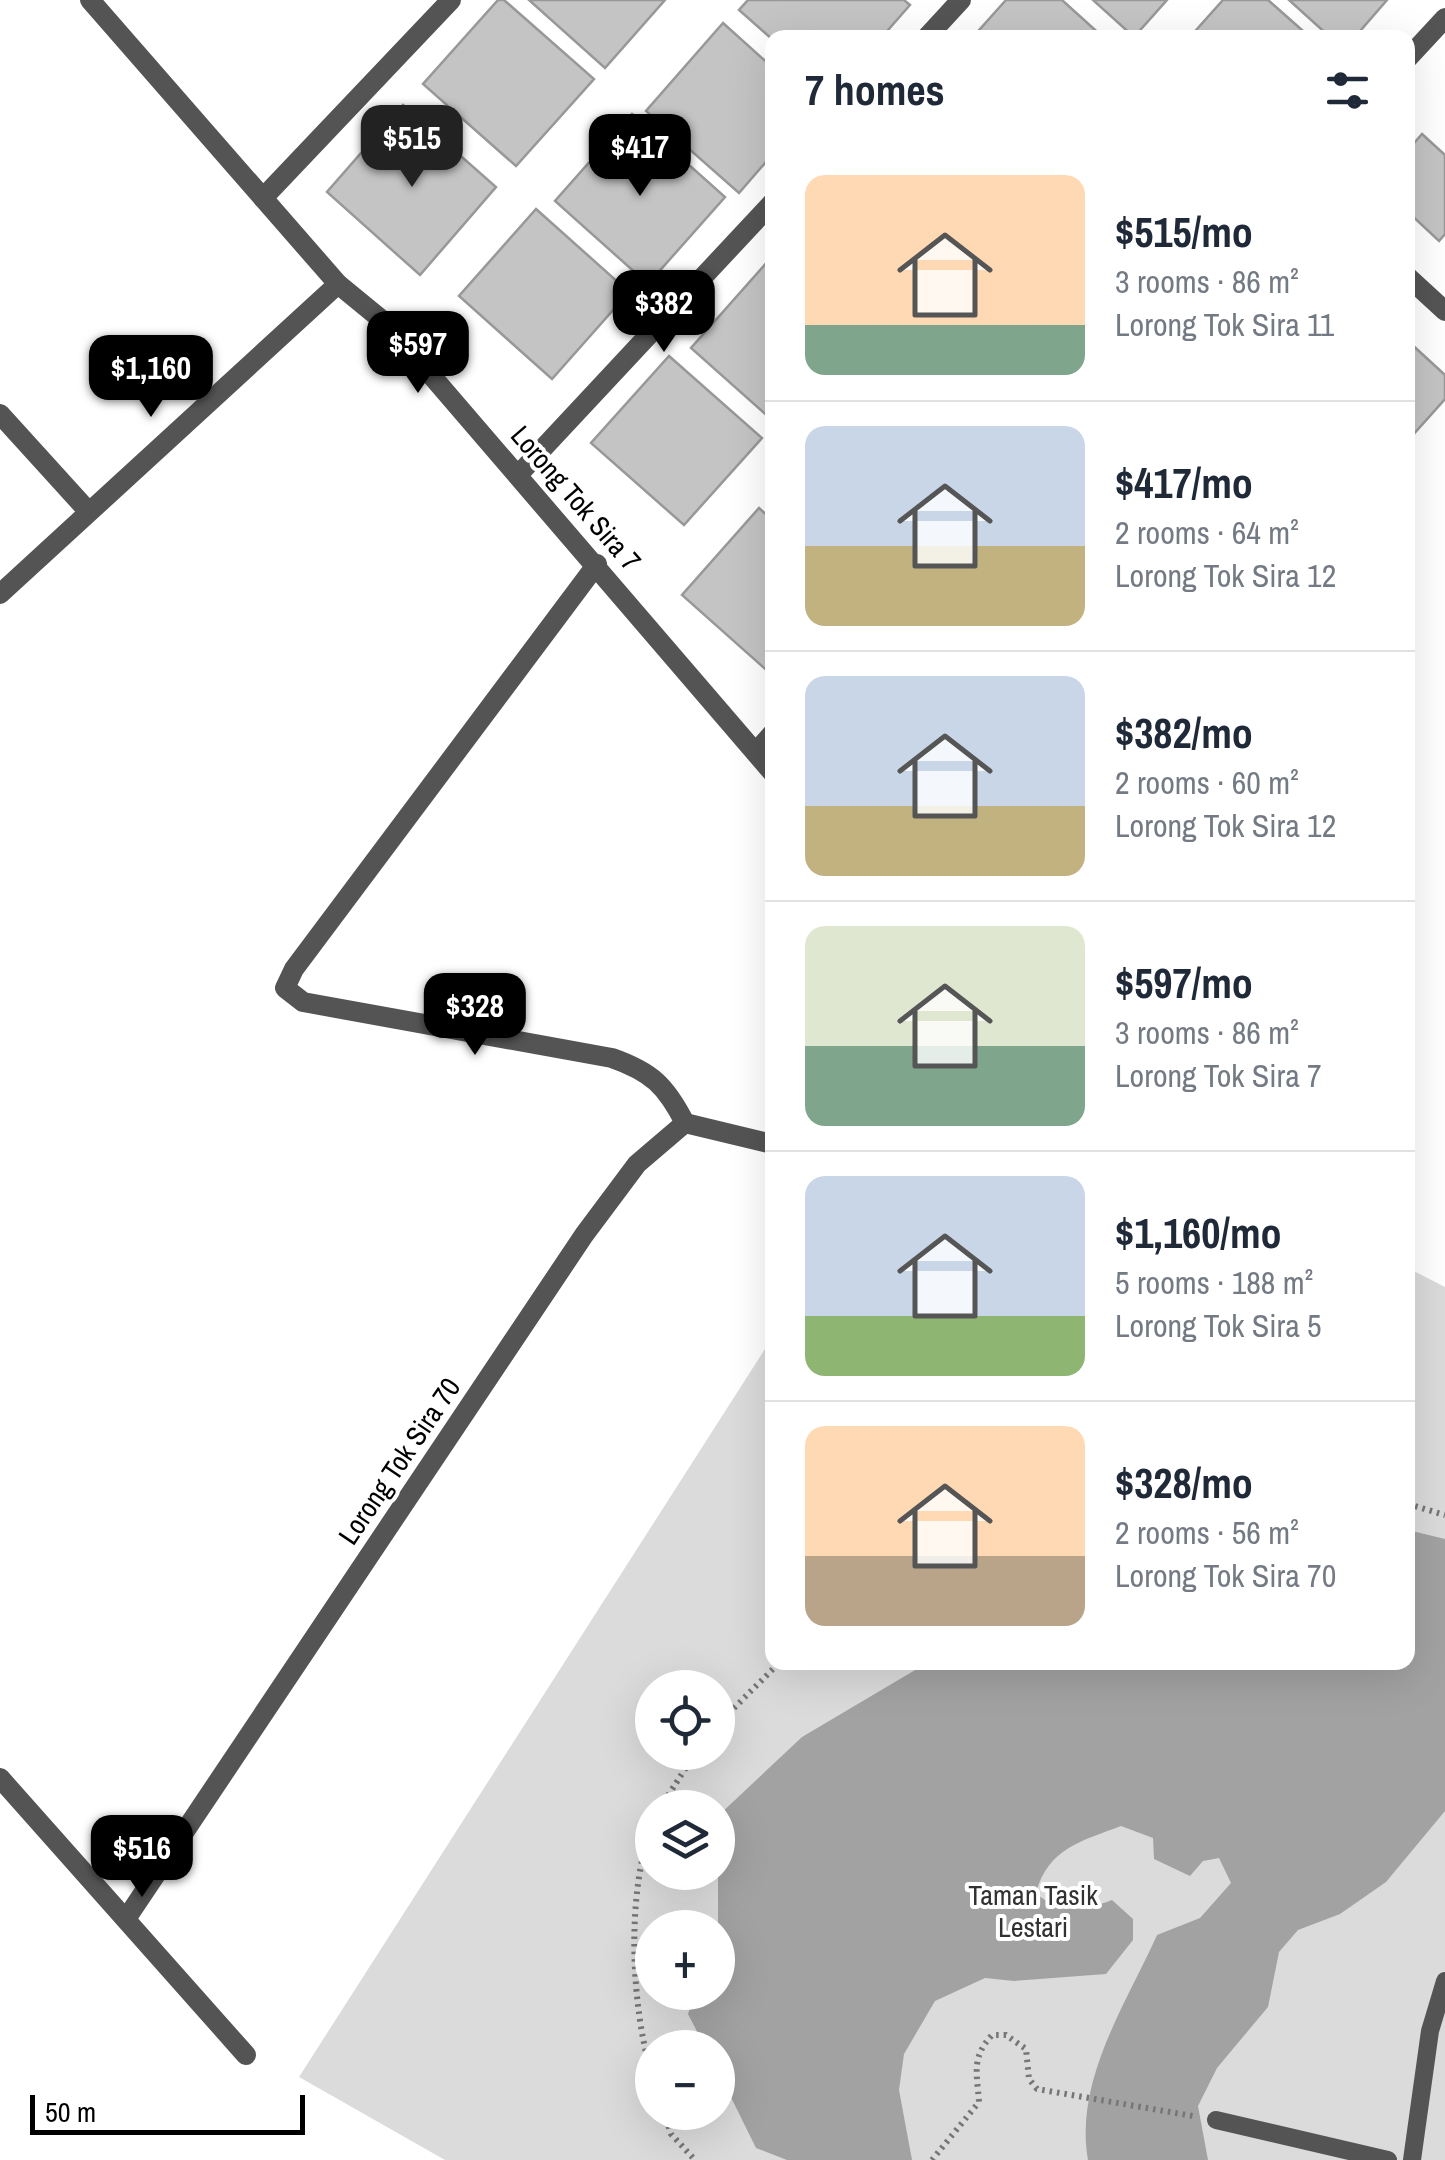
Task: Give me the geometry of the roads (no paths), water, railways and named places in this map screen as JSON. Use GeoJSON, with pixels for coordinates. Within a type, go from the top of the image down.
{"type":"FeatureCollection","features":[{"type":"Feature","properties":{"kind":"street","name":"Lorong Tok Sira 7"},"geometry":{"type":"LineString","coordinates":[[90,0],[338,284],[388,325],[765,763]]}},
{"type":"Feature","properties":{"kind":"street"},"geometry":{"type":"LineString","coordinates":[[263,198],[451,0]]}},
{"type":"Feature","properties":{"kind":"street"},"geometry":{"type":"LineString","coordinates":[[933,30],[961,0]]}},
{"type":"Feature","properties":{"kind":"street"},"geometry":{"type":"LineString","coordinates":[[1415,50],[1445,18]]}},
{"type":"Feature","properties":{"kind":"street"},"geometry":{"type":"LineString","coordinates":[[519,474],[765,210]]}},
{"type":"Feature","properties":{"kind":"street"},"geometry":{"type":"LineString","coordinates":[[1415,283],[1445,311]]}},
{"type":"Feature","properties":{"kind":"street"},"geometry":{"type":"LineString","coordinates":[[0,594],[338,284]]}},
{"type":"Feature","properties":{"kind":"street"},"geometry":{"type":"LineString","coordinates":[[0,414],[88,511]]}},
{"type":"Feature","properties":{"kind":"street"},"geometry":{"type":"LineString","coordinates":[[597,564],[306,953],[286,988],[303,1002],[612,1058],[648,1070],[667,1088],[684,1123],[765,1142]]}},
{"type":"Feature","properties":{"kind":"street"},"geometry":{"type":"LineString","coordinates":[[756,752],[765,742]]}},
{"type":"Feature","properties":{"kind":"street","name":"Lorong Tok Sira 70"},"geometry":{"type":"LineString","coordinates":[[126,1919],[584,1235],[637,1164],[684,1123]]}},
{"type":"Feature","properties":{"kind":"street"},"geometry":{"type":"LineString","coordinates":[[0,1778],[246,2055]]}},
{"type":"Feature","properties":{"kind":"lane"},"geometry":{"type":"LineString","coordinates":[[1412,2160],[1430,2030],[1445,1981]]}},
{"type":"Feature","properties":{"kind":"lane"},"geometry":{"type":"LineString","coordinates":[[1216,2120],[1388,2160]]}},
{"type":"Feature","properties":{"kind":"park label","name":"Taman Tasik Lestari"},"geometry":{"type":"Point","coordinates":[1033,1911]}}]}
